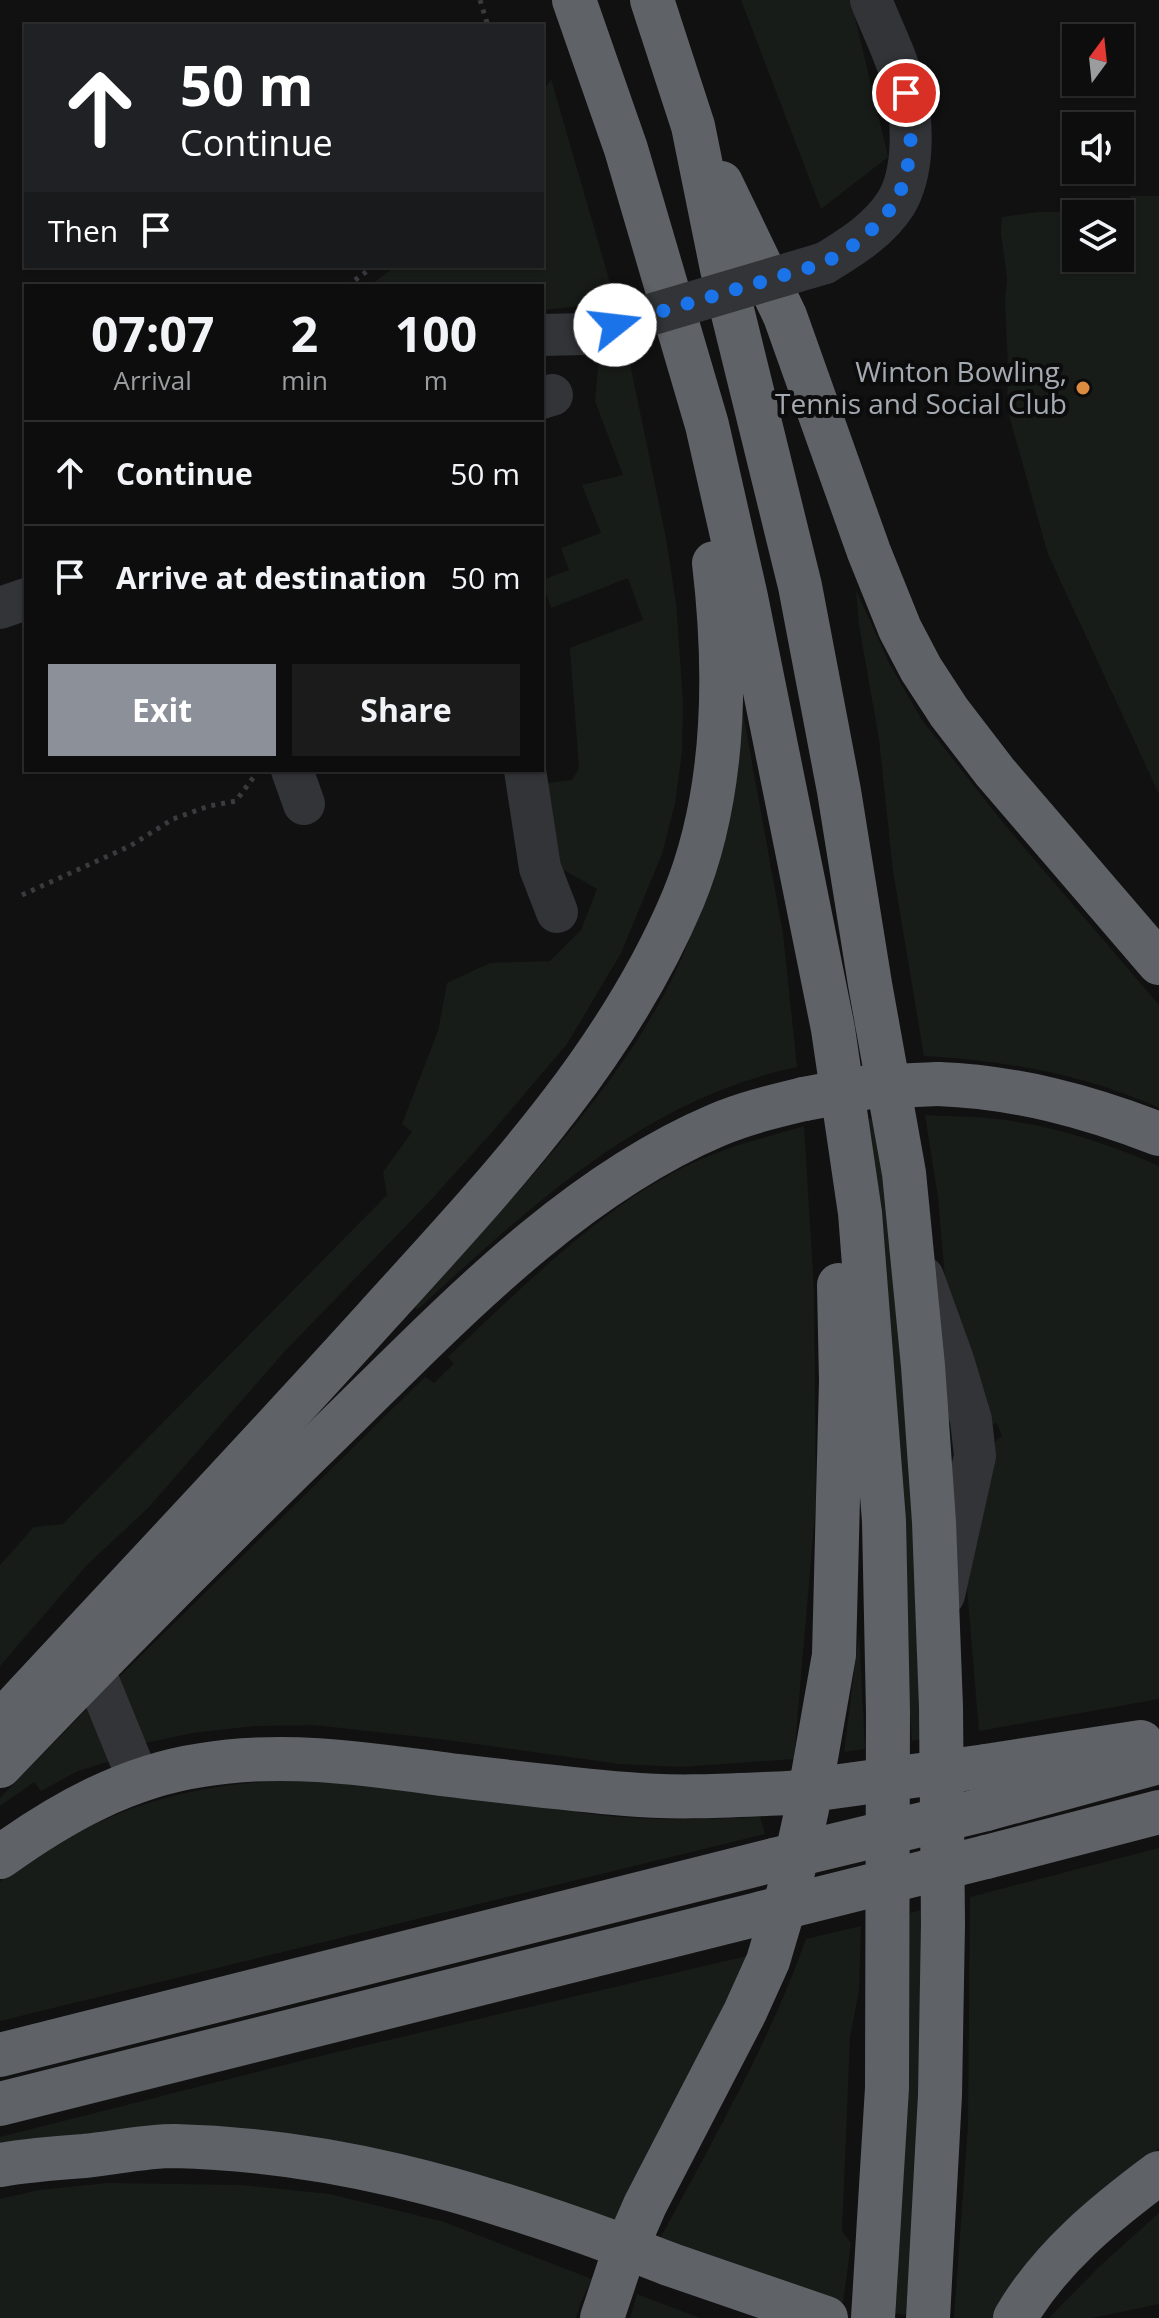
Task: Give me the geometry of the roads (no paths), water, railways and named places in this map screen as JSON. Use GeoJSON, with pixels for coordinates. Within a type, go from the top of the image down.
{"type":"FeatureCollection","features":[{"type":"Feature","properties":{"kind":"highway"},"geometry":{"type":"LineString","coordinates":[[574,0],[626,149],[707,425],[746,597],[833,1029],[860,1213],[884,1521],[889,1961],[887,2088],[873,2318]]}},
{"type":"Feature","properties":{"kind":"highway"},"geometry":{"type":"LineString","coordinates":[[652,0],[693,126],[722,269],[800,586],[839,791],[904,1173],[933,1507],[938,1620],[943,1939],[939,2110],[928,2318]]}},
{"type":"Feature","properties":{"kind":"highway"},"geometry":{"type":"LineString","coordinates":[[693,126],[785,316],[845,490],[900,629],[921,669],[995,772],[1159,963]]}},
{"type":"Feature","properties":{"kind":"highway"},"geometry":{"type":"LineString","coordinates":[[0,1723],[292,1410],[523,1153],[593,1062],[630,1004],[684,897],[701,843],[713,788],[722,658],[704,477],[684,367],[655,250]]}},
{"type":"Feature","properties":{"kind":"highway"},"geometry":{"type":"LineString","coordinates":[[1060,845],[1159,933]]}},
{"type":"Feature","properties":{"kind":"highway"},"geometry":{"type":"LineString","coordinates":[[602,2318],[622,2258],[645,2205],[738,2026],[768,1961],[789,1890],[807,1809],[834,1655],[839,1513],[841,1366],[833,1029]]}},
{"type":"Feature","properties":{"kind":"highway"},"geometry":{"type":"LineString","coordinates":[[0,1766],[291,1470],[522,1250],[577,1208],[676,1145],[719,1124],[804,1099],[869,1087],[938,1084],[990,1087],[1047,1097],[1082,1106],[1159,1134]]}},
{"type":"Feature","properties":{"kind":"highway"},"geometry":{"type":"LineString","coordinates":[[0,1857],[56,1819],[98,1797],[139,1781],[201,1765],[260,1759],[317,1760],[629,1794],[789,1793],[1159,1739]]}},
{"type":"Feature","properties":{"kind":"highway"},"geometry":{"type":"LineString","coordinates":[[0,2055],[986,1809],[1159,1762]]}},
{"type":"Feature","properties":{"kind":"highway"},"geometry":{"type":"LineString","coordinates":[[0,2104],[1159,1812]]}},
{"type":"Feature","properties":{"kind":"highway"},"geometry":{"type":"LineString","coordinates":[[0,2165],[173,2146],[278,2154],[348,2164],[434,2183],[503,2203],[826,2318]]}},
{"type":"Feature","properties":{"kind":"highway"},"geometry":{"type":"LineString","coordinates":[[1015,2318],[1031,2292],[1053,2266],[1116,2206],[1159,2173]]}},
{"type":"Feature","properties":{"kind":"lane"},"geometry":{"type":"LineString","coordinates":[[544,335],[585,334],[825,263],[863,239],[896,203],[906,176],[911,145],[906,93],[871,0]]}},
{"type":"Feature","properties":{"kind":"lane"},"geometry":{"type":"LineString","coordinates":[[0,608],[24,600]]}},
{"type":"Feature","properties":{"kind":"lane"},"geometry":{"type":"LineString","coordinates":[[525,772],[540,868],[557,912]]}},
{"type":"Feature","properties":{"kind":"lane"},"geometry":{"type":"LineString","coordinates":[[93,1668],[139,1781]]}},
{"type":"Feature","properties":{"kind":"place","name":"Winton Bowling, Tennis and Social Club"},"geometry":{"type":"Point","coordinates":[1083,388]}}]}
